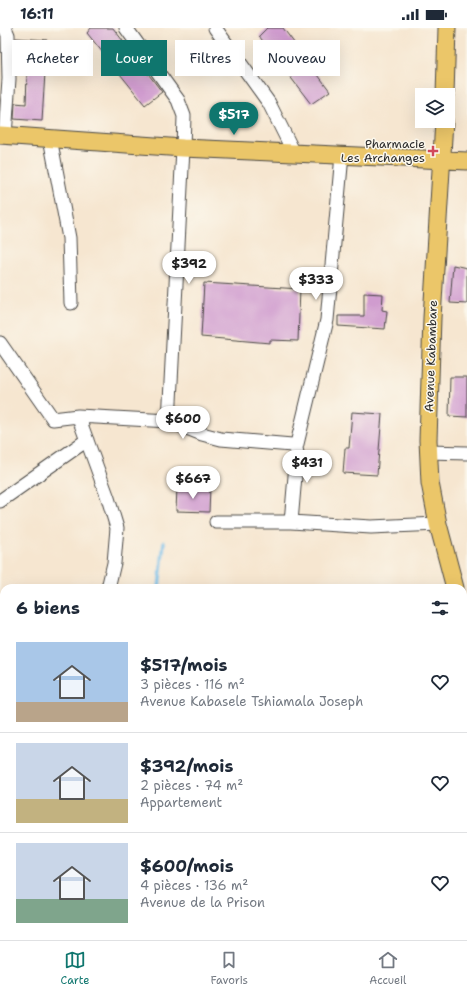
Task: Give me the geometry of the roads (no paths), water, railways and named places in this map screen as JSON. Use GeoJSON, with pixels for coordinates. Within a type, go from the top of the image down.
{"type":"FeatureCollection","features":[{"type":"Feature","properties":{"kind":"main road"},"geometry":{"type":"LineString","coordinates":[[445,88],[447,28]]}},
{"type":"Feature","properties":{"kind":"main road","name":"Avenue Kabambare"},"geometry":{"type":"LineString","coordinates":[[444,128],[432,318],[428,452],[430,483],[438,524],[454,584]]}},
{"type":"Feature","properties":{"kind":"main road"},"geometry":{"type":"LineString","coordinates":[[3,136],[183,148],[467,161]]}},
{"type":"Feature","properties":{"kind":"street"},"geometry":{"type":"LineString","coordinates":[[3,136],[9,79],[8,35],[5,28]]}},
{"type":"Feature","properties":{"kind":"street"},"geometry":{"type":"LineString","coordinates":[[126,28],[178,100],[184,116],[170,420]]}},
{"type":"Feature","properties":{"kind":"street"},"geometry":{"type":"LineString","coordinates":[[215,28],[269,103],[294,153]]}},
{"type":"Feature","properties":{"kind":"street"},"geometry":{"type":"LineString","coordinates":[[50,138],[69,238],[71,304]]}},
{"type":"Feature","properties":{"kind":"street"},"geometry":{"type":"LineString","coordinates":[[291,522],[297,453],[296,448],[327,320],[342,155]]}},
{"type":"Feature","properties":{"kind":"street"},"geometry":{"type":"LineString","coordinates":[[0,343],[53,419],[78,416],[170,420],[202,434],[222,439],[292,445],[296,448]]}},
{"type":"Feature","properties":{"kind":"street"},"geometry":{"type":"LineString","coordinates":[[78,416],[108,498],[117,528],[114,563],[109,584]]}},
{"type":"Feature","properties":{"kind":"street"},"geometry":{"type":"LineString","coordinates":[[0,501],[87,440]]}},
{"type":"Feature","properties":{"kind":"street"},"geometry":{"type":"LineString","coordinates":[[428,452],[467,453]]}},
{"type":"Feature","properties":{"kind":"street"},"geometry":{"type":"LineString","coordinates":[[216,522],[291,522],[371,526],[438,524]]}},
{"type":"Feature","properties":{"kind":"waterway"},"geometry":{"type":"LineString","coordinates":[[159,584],[164,542]]}},
{"type":"Feature","properties":{"kind":"place","name":"Pharmacie Les Archanges"},"geometry":{"type":"Point","coordinates":[433,151]}}]}
